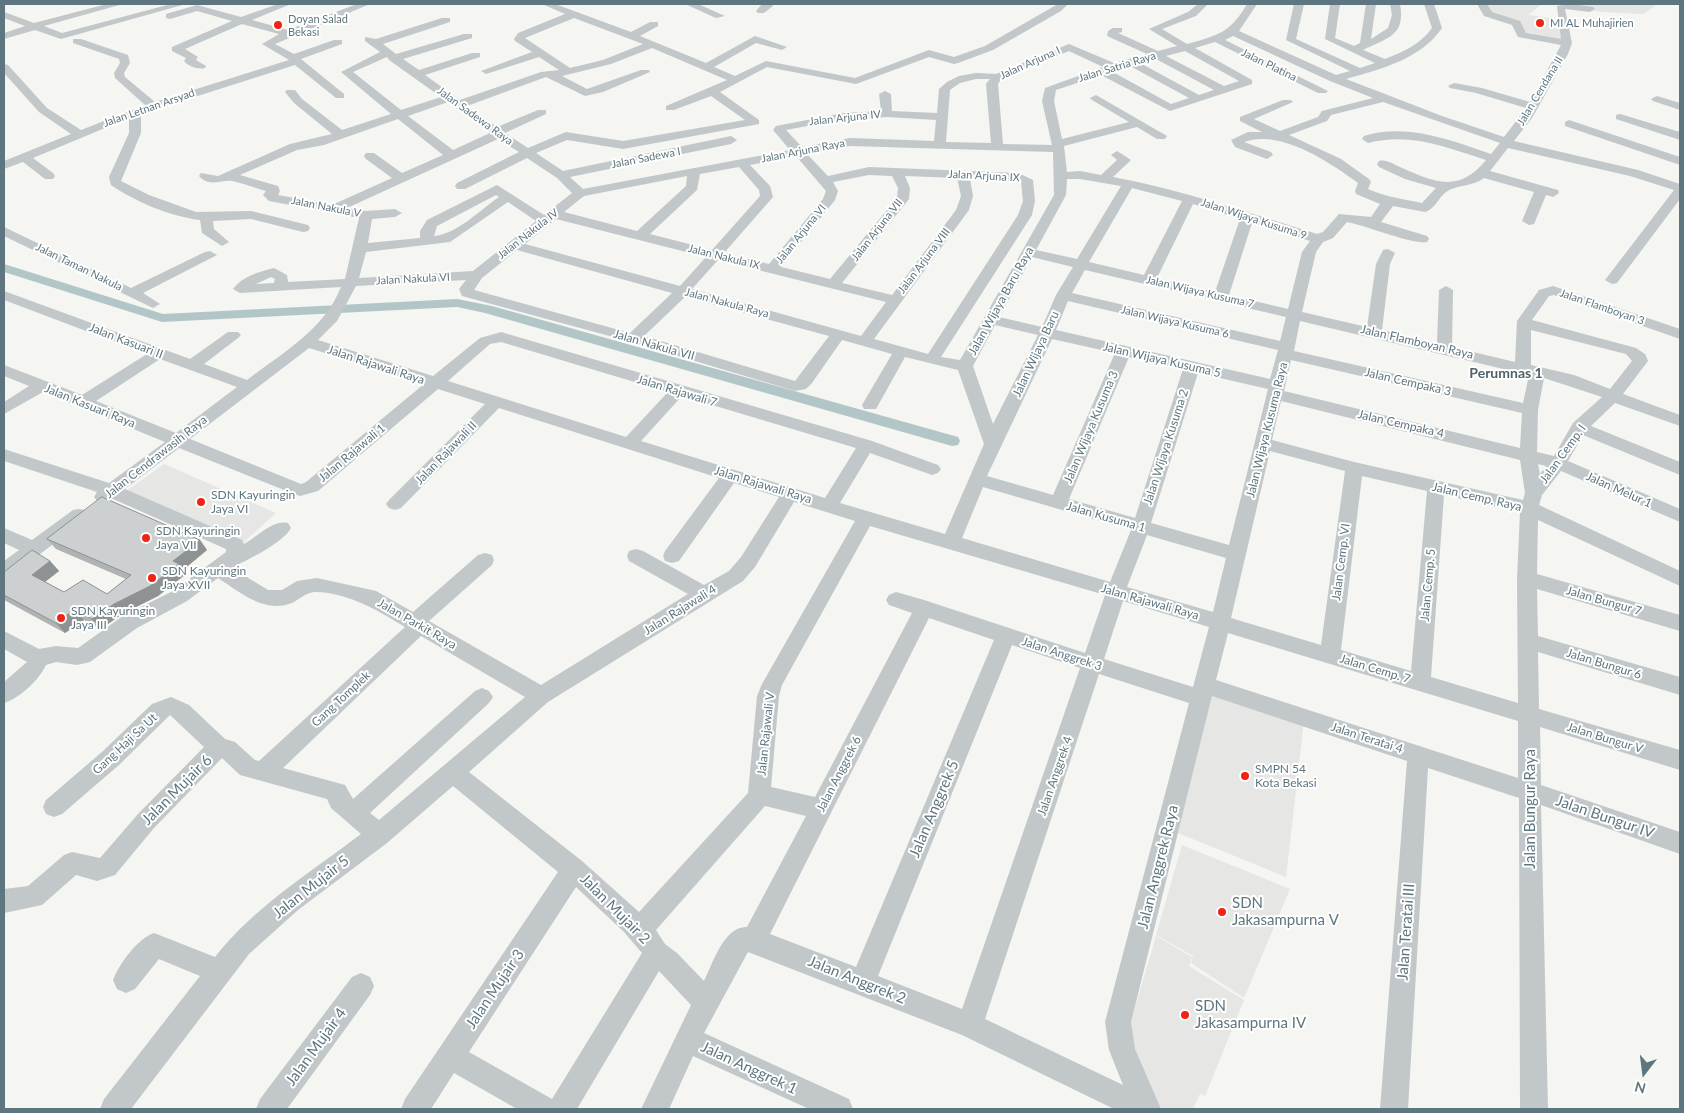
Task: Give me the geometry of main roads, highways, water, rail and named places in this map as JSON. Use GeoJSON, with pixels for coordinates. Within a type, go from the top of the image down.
{"type":"FeatureCollection","features":[{"type":"Feature","properties":{"kind":"waterway"},"geometry":{"type":"LineString","coordinates":[[4,268],[162,318],[457,303],[487,309],[952,441]]}},
{"type":"Feature","properties":{"kind":"place","name":"MI AL Muhajirien"},"geometry":{"type":"Point","coordinates":[1540,23]}},
{"type":"Feature","properties":{"kind":"place","name":"Doyan Salad Bekasi"},"geometry":{"type":"Point","coordinates":[278,25]}},
{"type":"Feature","properties":{"kind":"place","name":"SDN Kayuringin Jaya VI"},"geometry":{"type":"Point","coordinates":[201,502]}},
{"type":"Feature","properties":{"kind":"place","name":"SDN Kayuringin Jaya VII"},"geometry":{"type":"Point","coordinates":[146,538]}},
{"type":"Feature","properties":{"kind":"place","name":"SDN Kayuringin Jaya XVII"},"geometry":{"type":"Point","coordinates":[152,578]}},
{"type":"Feature","properties":{"kind":"place","name":"SDN Kayuringin Jaya III"},"geometry":{"type":"Point","coordinates":[61,618]}},
{"type":"Feature","properties":{"kind":"place","name":"SMPN 54 Kota Bekasi"},"geometry":{"type":"Point","coordinates":[1245,776]}},
{"type":"Feature","properties":{"kind":"place","name":"SDN Jakasampurna V"},"geometry":{"type":"Point","coordinates":[1222,912]}},
{"type":"Feature","properties":{"kind":"place","name":"SDN Jakasampurna IV"},"geometry":{"type":"Point","coordinates":[1185,1015]}},
{"type":"Feature","properties":{"kind":"district","name":"Perumnas 1"},"geometry":{"type":"Point","coordinates":[1506,373]}}]}
